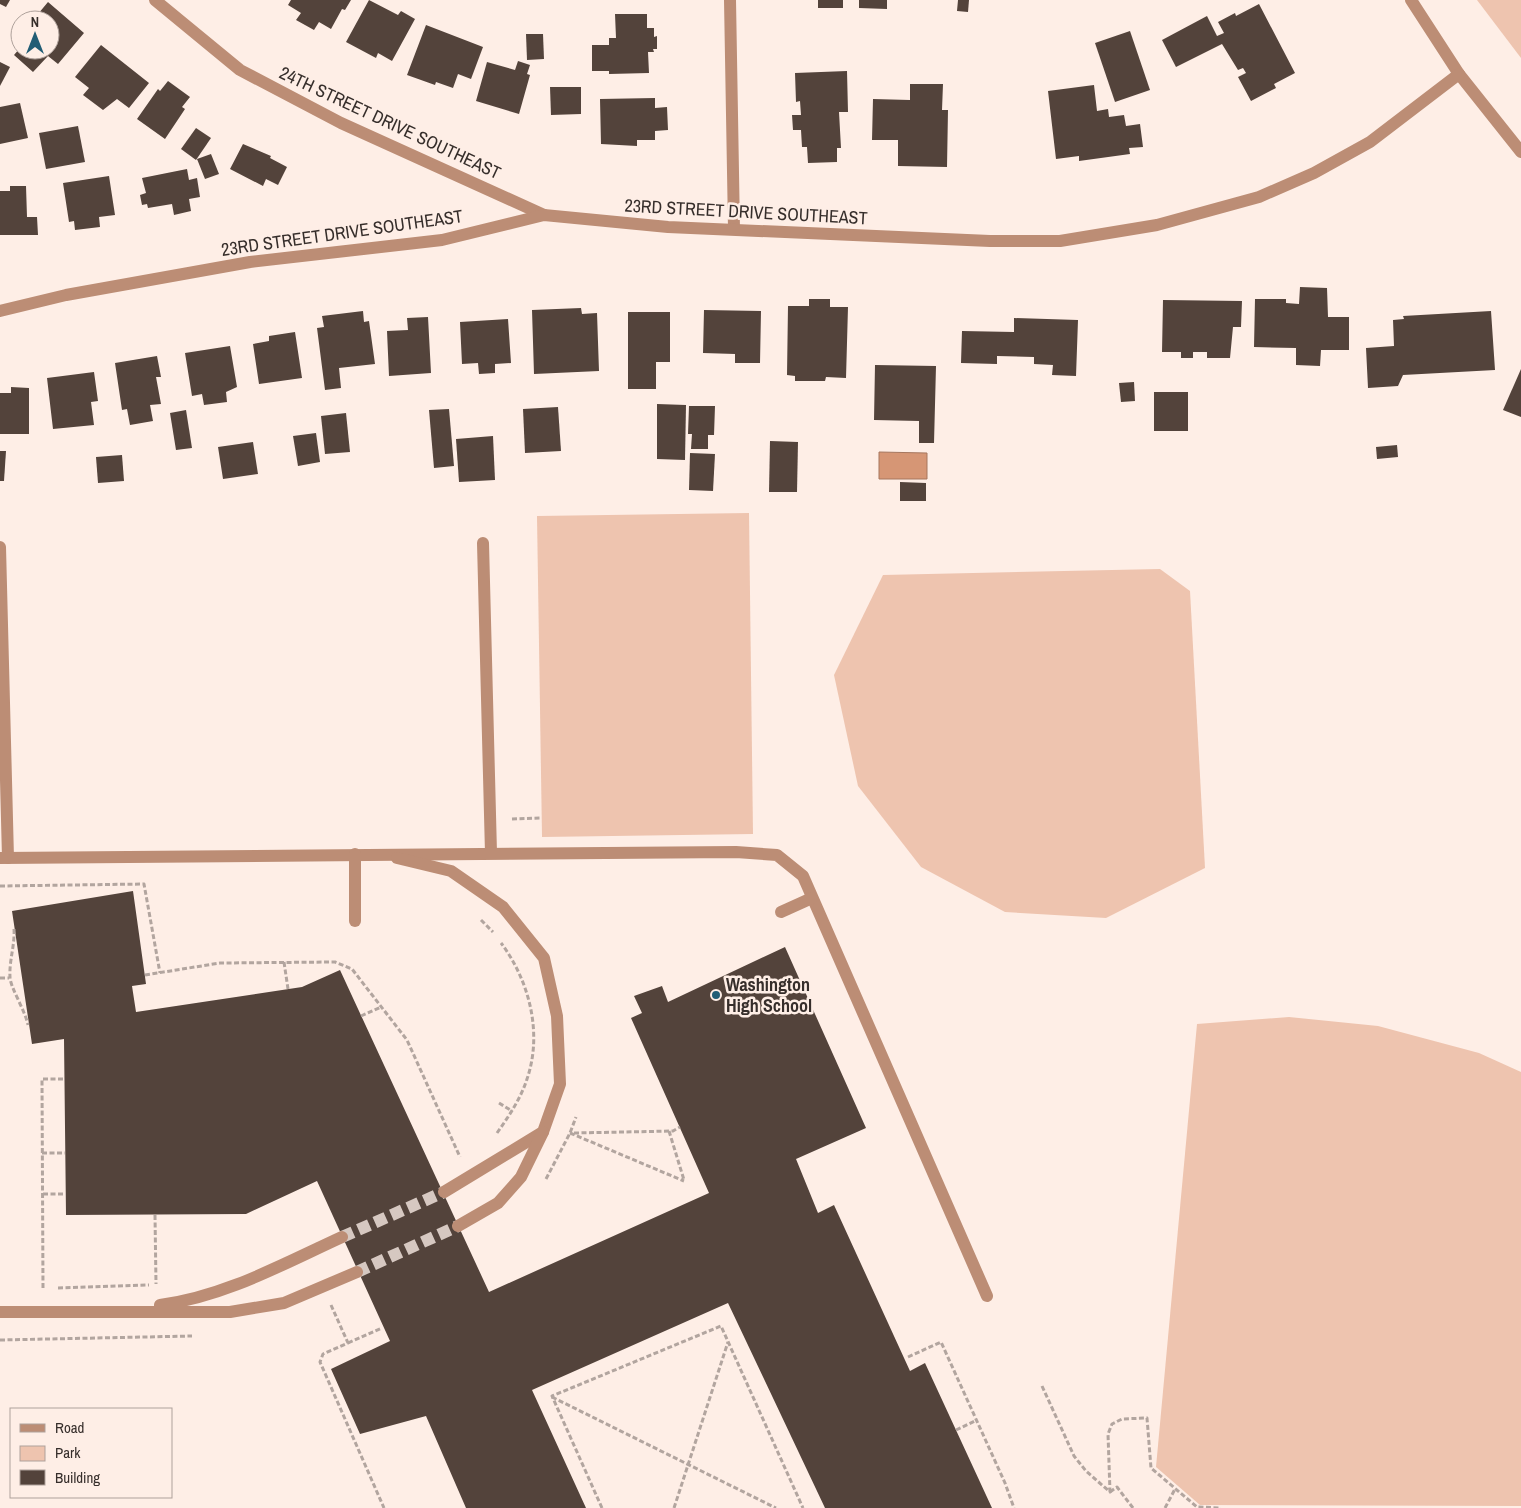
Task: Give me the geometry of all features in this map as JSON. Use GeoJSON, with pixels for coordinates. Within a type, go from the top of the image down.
{"type":"FeatureCollection","features":[{"type":"Feature","properties":{"kind":"street","name":"24TH STREET DRIVE SOUTHEAST"},"geometry":{"type":"LineString","coordinates":[[155,0],[240,70],[341,124],[544,215]]}},
{"type":"Feature","properties":{"kind":"street"},"geometry":{"type":"LineString","coordinates":[[730,0],[734,229]]}},
{"type":"Feature","properties":{"kind":"street"},"geometry":{"type":"LineString","coordinates":[[1411,0],[1459,74],[1521,152]]}},
{"type":"Feature","properties":{"kind":"street","name":"23RD STREET DRIVE SOUTHEAST"},"geometry":{"type":"LineString","coordinates":[[0,311],[66,295],[250,262],[442,240],[544,215],[668,227],[911,239],[1060,241],[1157,225],[1259,197],[1314,173],[1370,142],[1459,74]]}},
{"type":"Feature","properties":{"kind":"street"},"geometry":{"type":"LineString","coordinates":[[483,543],[491,853]]}},
{"type":"Feature","properties":{"kind":"street"},"geometry":{"type":"LineString","coordinates":[[0,548],[4,858],[736,852],[777,855],[803,876],[987,1296]]}},
{"type":"Feature","properties":{"kind":"street"},"geometry":{"type":"LineString","coordinates":[[355,854],[355,920]]}},
{"type":"Feature","properties":{"kind":"street"},"geometry":{"type":"LineString","coordinates":[[378,854],[451,871],[503,907],[544,958],[557,1016],[560,1084],[545,1127],[521,1177],[498,1203],[458,1226]]}},
{"type":"Feature","properties":{"kind":"street"},"geometry":{"type":"LineString","coordinates":[[781,912],[812,898]]}},
{"type":"Feature","properties":{"kind":"street"},"geometry":{"type":"LineString","coordinates":[[444,1192],[545,1127]]}},
{"type":"Feature","properties":{"kind":"street"},"geometry":{"type":"LineString","coordinates":[[110,1312],[176,1303],[238,1284],[342,1237]]}},
{"type":"Feature","properties":{"kind":"street"},"geometry":{"type":"LineString","coordinates":[[0,1312],[230,1312],[284,1303],[357,1272]]}},
{"type":"Feature","properties":{"kind":"path"},"geometry":{"type":"LineString","coordinates":[[504,819],[542,818]]}},
{"type":"Feature","properties":{"kind":"path"},"geometry":{"type":"LineString","coordinates":[[0,886],[144,884],[160,973]]}},
{"type":"Feature","properties":{"kind":"path"},"geometry":{"type":"LineString","coordinates":[[478,917],[495,934]]}},
{"type":"Feature","properties":{"kind":"path"},"geometry":{"type":"LineString","coordinates":[[14,929],[15,941],[9,978],[25,1011],[28,1025]]}},
{"type":"Feature","properties":{"kind":"path"},"geometry":{"type":"LineString","coordinates":[[496,1134],[512,1111],[528,1078],[534,1046],[532,1010],[514,964],[500,941]]}},
{"type":"Feature","properties":{"kind":"path"},"geometry":{"type":"LineString","coordinates":[[284,962],[288,989]]}},
{"type":"Feature","properties":{"kind":"path"},"geometry":{"type":"LineString","coordinates":[[145,975],[220,963],[335,962],[352,970],[407,1040],[462,1160]]}},
{"type":"Feature","properties":{"kind":"path"},"geometry":{"type":"LineString","coordinates":[[0,978],[9,978]]}},
{"type":"Feature","properties":{"kind":"path"},"geometry":{"type":"LineString","coordinates":[[361,1016],[381,1007]]}},
{"type":"Feature","properties":{"kind":"path"},"geometry":{"type":"LineString","coordinates":[[43,1288],[42,1079],[64,1079]]}},
{"type":"Feature","properties":{"kind":"path"},"geometry":{"type":"LineString","coordinates":[[499,1103],[512,1111]]}},
{"type":"Feature","properties":{"kind":"path"},"geometry":{"type":"LineString","coordinates":[[545,1127],[570,1133],[684,1181],[669,1131]]}},
{"type":"Feature","properties":{"kind":"path"},"geometry":{"type":"LineString","coordinates":[[570,1133],[669,1131],[680,1127]]}},
{"type":"Feature","properties":{"kind":"path"},"geometry":{"type":"LineString","coordinates":[[42,1153],[65,1153]]}},
{"type":"Feature","properties":{"kind":"path"},"geometry":{"type":"LineString","coordinates":[[454,1163],[468,1156]]}},
{"type":"Feature","properties":{"kind":"path"},"geometry":{"type":"LineString","coordinates":[[43,1194],[65,1194]]}},
{"type":"Feature","properties":{"kind":"path"},"geometry":{"type":"LineString","coordinates":[[155,1215],[156,1285]]}},
{"type":"Feature","properties":{"kind":"path"},"geometry":{"type":"LineString","coordinates":[[35,1288],[128,1288],[156,1285],[165,1282]]}},
{"type":"Feature","properties":{"kind":"path"},"geometry":{"type":"LineString","coordinates":[[323,1287],[348,1343]]}},
{"type":"Feature","properties":{"kind":"path"},"geometry":{"type":"LineString","coordinates":[[552,1396],[721,1326],[803,1508]]}},
{"type":"Feature","properties":{"kind":"path"},"geometry":{"type":"LineString","coordinates":[[382,1328],[324,1354],[320,1362],[384,1508]]}},
{"type":"Feature","properties":{"kind":"path"},"geometry":{"type":"LineString","coordinates":[[674,1508],[728,1342]]}},
{"type":"Feature","properties":{"kind":"path"},"geometry":{"type":"LineString","coordinates":[[908,1357],[941,1342],[1005,1483],[1014,1508]]}},
{"type":"Feature","properties":{"kind":"path"},"geometry":{"type":"LineString","coordinates":[[1042,1386],[1074,1456],[1086,1471],[1110,1492]]}},
{"type":"Feature","properties":{"kind":"path"},"geometry":{"type":"LineString","coordinates":[[552,1396],[776,1508]]}},
{"type":"Feature","properties":{"kind":"path"},"geometry":{"type":"LineString","coordinates":[[552,1396],[602,1508]]}},
{"type":"Feature","properties":{"kind":"path"},"geometry":{"type":"LineString","coordinates":[[1110,1492],[1108,1434],[1112,1424],[1122,1419],[1147,1418],[1151,1468],[1197,1507],[1221,1508]]}},
{"type":"Feature","properties":{"kind":"path"},"geometry":{"type":"LineString","coordinates":[[956,1430],[977,1420]]}},
{"type":"Feature","properties":{"kind":"path"},"geometry":{"type":"LineString","coordinates":[[1110,1492],[1117,1488],[1133,1508]]}},
{"type":"Feature","properties":{"kind":"path"},"geometry":{"type":"LineString","coordinates":[[1165,1508],[1176,1489]]}},
{"type":"Feature","properties":{"kind":"green space"},"geometry":{"type":"Polygon","coordinates":[[[1477,0],[1521,0],[1521,58],[1477,0]]]}},
{"type":"Feature","properties":{"kind":"green space"},"geometry":{"type":"Polygon","coordinates":[[[749,513],[753,834],[542,837],[537,516],[749,513]]]}},
{"type":"Feature","properties":{"kind":"green space"},"geometry":{"type":"Polygon","coordinates":[[[1160,569],[1190,591],[1205,868],[1106,918],[1005,912],[921,867],[858,786],[834,675],[883,575],[1160,569]]]}},
{"type":"Feature","properties":{"kind":"green space"},"geometry":{"type":"Polygon","coordinates":[[[1289,1017],[1378,1026],[1479,1053],[1521,1072],[1521,1506],[1200,1505],[1156,1467],[1197,1024],[1289,1017]]]}},
{"type":"Feature","properties":{"kind":"shaded area"},"geometry":{"type":"Polygon","coordinates":[[[879,452],[927,453],[927,479],[879,479],[879,452]]]}},
{"type":"Feature","properties":{"kind":"building"},"geometry":{"type":"Polygon","coordinates":[[[0,0],[10,0],[6,7],[0,4],[0,0]]]}},
{"type":"Feature","properties":{"kind":"building"},"geometry":{"type":"Polygon","coordinates":[[[291,0],[351,0],[345,10],[342,9],[331,29],[319,22],[314,30],[296,20],[301,13],[288,5],[291,0]]]}},
{"type":"Feature","properties":{"kind":"building"},"geometry":{"type":"Polygon","coordinates":[[[369,0],[398,15],[401,11],[415,19],[392,61],[378,53],[376,58],[346,42],[369,0]]]}},
{"type":"Feature","properties":{"kind":"building"},"geometry":{"type":"Polygon","coordinates":[[[818,0],[843,0],[843,8],[818,8],[818,0]]]}},
{"type":"Feature","properties":{"kind":"building"},"geometry":{"type":"Polygon","coordinates":[[[859,0],[887,0],[887,9],[859,8],[859,0]]]}},
{"type":"Feature","properties":{"kind":"building"},"geometry":{"type":"Polygon","coordinates":[[[958,0],[969,0],[968,12],[957,11],[958,0]]]}},
{"type":"Feature","properties":{"kind":"building"},"geometry":{"type":"Polygon","coordinates":[[[48,2],[57,10],[41,10],[48,2]]]}},
{"type":"Feature","properties":{"kind":"building"},"geometry":{"type":"Polygon","coordinates":[[[1259,4],[1295,73],[1274,84],[1276,88],[1251,101],[1238,77],[1246,73],[1243,68],[1238,70],[1222,44],[1176,67],[1162,40],[1207,16],[1217,36],[1224,33],[1218,22],[1235,13],[1236,16],[1259,4]]]}},
{"type":"Feature","properties":{"kind":"building"},"geometry":{"type":"Polygon","coordinates":[[[60,12],[84,33],[58,64],[53,60],[60,60],[60,12]]]}},
{"type":"Feature","properties":{"kind":"building"},"geometry":{"type":"Polygon","coordinates":[[[615,14],[647,14],[647,28],[654,28],[654,37],[657,36],[657,49],[653,49],[654,52],[648,52],[649,73],[609,74],[609,71],[592,71],[592,45],[609,45],[609,38],[616,38],[615,14]]]}},
{"type":"Feature","properties":{"kind":"building"},"geometry":{"type":"Polygon","coordinates":[[[426,25],[483,47],[471,79],[458,74],[453,88],[436,82],[435,85],[407,75],[426,25]]]}},
{"type":"Feature","properties":{"kind":"building"},"geometry":{"type":"Polygon","coordinates":[[[1130,31],[1150,90],[1115,102],[1095,43],[1130,31]]]}},
{"type":"Feature","properties":{"kind":"building"},"geometry":{"type":"Polygon","coordinates":[[[526,34],[543,34],[544,59],[527,60],[526,34]]]}},
{"type":"Feature","properties":{"kind":"building"},"geometry":{"type":"Polygon","coordinates":[[[101,45],[149,83],[129,108],[117,99],[103,110],[83,95],[89,88],[75,77],[101,45]]]}},
{"type":"Feature","properties":{"kind":"building"},"geometry":{"type":"Polygon","coordinates":[[[20,60],[44,60],[33,72],[20,60]]]}},
{"type":"Feature","properties":{"kind":"building"},"geometry":{"type":"Polygon","coordinates":[[[518,61],[530,65],[527,74],[530,75],[519,114],[476,101],[487,62],[515,70],[518,61]]]}},
{"type":"Feature","properties":{"kind":"building"},"geometry":{"type":"Polygon","coordinates":[[[0,62],[10,67],[0,86],[0,62]]]}},
{"type":"Feature","properties":{"kind":"building"},"geometry":{"type":"Polygon","coordinates":[[[847,71],[848,112],[839,112],[841,148],[837,148],[837,162],[808,163],[807,147],[802,147],[801,130],[793,130],[792,115],[801,115],[800,101],[796,102],[795,73],[847,71]]]}},
{"type":"Feature","properties":{"kind":"building"},"geometry":{"type":"Polygon","coordinates":[[[168,81],[190,97],[182,107],[185,109],[165,139],[137,119],[158,89],[160,91],[168,81]]]}},
{"type":"Feature","properties":{"kind":"building"},"geometry":{"type":"Polygon","coordinates":[[[910,84],[943,84],[942,110],[948,110],[947,167],[898,166],[898,140],[872,140],[873,99],[910,100],[910,84]]]}},
{"type":"Feature","properties":{"kind":"building"},"geometry":{"type":"Polygon","coordinates":[[[1094,85],[1097,111],[1108,109],[1109,117],[1124,115],[1126,126],[1140,124],[1143,147],[1129,148],[1130,154],[1079,161],[1079,156],[1056,159],[1048,91],[1094,85]]]}},
{"type":"Feature","properties":{"kind":"building"},"geometry":{"type":"Polygon","coordinates":[[[550,87],[581,87],[581,114],[551,115],[550,87]]]}},
{"type":"Feature","properties":{"kind":"building"},"geometry":{"type":"Polygon","coordinates":[[[655,98],[655,108],[667,107],[668,130],[655,131],[655,140],[637,140],[637,146],[601,144],[600,99],[655,98]]]}},
{"type":"Feature","properties":{"kind":"building"},"geometry":{"type":"Polygon","coordinates":[[[20,103],[28,138],[0,144],[0,107],[20,103]]]}},
{"type":"Feature","properties":{"kind":"building"},"geometry":{"type":"Polygon","coordinates":[[[78,126],[85,162],[46,169],[39,133],[78,126]]]}},
{"type":"Feature","properties":{"kind":"building"},"geometry":{"type":"Polygon","coordinates":[[[196,128],[211,138],[196,160],[181,149],[196,128]]]}},
{"type":"Feature","properties":{"kind":"building"},"geometry":{"type":"Polygon","coordinates":[[[243,144],[271,156],[270,158],[287,167],[278,185],[266,179],[263,186],[230,169],[243,144]]]}},
{"type":"Feature","properties":{"kind":"building"},"geometry":{"type":"Polygon","coordinates":[[[211,154],[219,174],[205,179],[197,159],[211,154]]]}},
{"type":"Feature","properties":{"kind":"building"},"geometry":{"type":"Polygon","coordinates":[[[187,169],[189,180],[197,178],[200,197],[189,199],[191,211],[174,215],[172,204],[148,208],[147,204],[142,205],[140,195],[146,193],[142,178],[187,169]]]}},
{"type":"Feature","properties":{"kind":"building"},"geometry":{"type":"Polygon","coordinates":[[[109,176],[115,215],[99,217],[100,227],[75,230],[74,221],[69,222],[63,183],[109,176]]]}},
{"type":"Feature","properties":{"kind":"building"},"geometry":{"type":"Polygon","coordinates":[[[10,186],[26,186],[27,217],[37,217],[38,235],[0,235],[0,191],[10,191],[10,186]]]}},
{"type":"Feature","properties":{"kind":"building"},"geometry":{"type":"Polygon","coordinates":[[[1300,287],[1327,288],[1328,317],[1349,317],[1349,350],[1321,350],[1320,366],[1296,365],[1296,348],[1254,347],[1255,299],[1286,299],[1286,303],[1299,304],[1300,287]]]}},
{"type":"Feature","properties":{"kind":"building"},"geometry":{"type":"Polygon","coordinates":[[[809,299],[830,299],[830,307],[848,307],[846,378],[826,377],[825,381],[795,381],[795,376],[787,375],[788,306],[809,306],[809,299]]]}},
{"type":"Feature","properties":{"kind":"building"},"geometry":{"type":"Polygon","coordinates":[[[1163,300],[1242,301],[1241,327],[1233,327],[1230,358],[1207,358],[1207,352],[1193,352],[1193,358],[1181,358],[1181,352],[1162,352],[1163,300]]]}},
{"type":"Feature","properties":{"kind":"building"},"geometry":{"type":"Polygon","coordinates":[[[581,308],[582,314],[597,313],[599,371],[534,374],[532,310],[581,308]]]}},
{"type":"Feature","properties":{"kind":"building"},"geometry":{"type":"Polygon","coordinates":[[[704,310],[761,311],[760,363],[735,363],[735,354],[703,353],[704,310]]]}},
{"type":"Feature","properties":{"kind":"building"},"geometry":{"type":"Polygon","coordinates":[[[363,311],[364,322],[369,321],[375,364],[339,368],[341,388],[325,390],[317,328],[324,327],[322,316],[363,311]]]}},
{"type":"Feature","properties":{"kind":"building"},"geometry":{"type":"Polygon","coordinates":[[[1491,311],[1495,370],[1403,375],[1398,386],[1368,388],[1366,348],[1394,346],[1393,320],[1404,319],[1403,316],[1491,311]]]}},
{"type":"Feature","properties":{"kind":"building"},"geometry":{"type":"Polygon","coordinates":[[[628,312],[670,312],[670,362],[656,362],[656,389],[628,389],[628,312]]]}},
{"type":"Feature","properties":{"kind":"building"},"geometry":{"type":"Polygon","coordinates":[[[428,317],[431,373],[389,376],[387,331],[408,330],[407,318],[428,317]]]}},
{"type":"Feature","properties":{"kind":"building"},"geometry":{"type":"Polygon","coordinates":[[[1014,318],[1078,320],[1076,376],[1052,375],[1053,365],[1034,364],[1034,357],[997,356],[997,364],[961,363],[962,331],[1014,332],[1014,318]]]}},
{"type":"Feature","properties":{"kind":"building"},"geometry":{"type":"Polygon","coordinates":[[[508,319],[511,363],[495,364],[495,373],[479,374],[478,363],[462,364],[460,322],[508,319]]]}},
{"type":"Feature","properties":{"kind":"building"},"geometry":{"type":"Polygon","coordinates":[[[295,332],[302,378],[259,384],[253,344],[269,341],[269,336],[295,332]]]}},
{"type":"Feature","properties":{"kind":"building"},"geometry":{"type":"Polygon","coordinates":[[[230,346],[237,387],[226,392],[227,402],[204,405],[202,394],[192,396],[185,353],[230,346]]]}},
{"type":"Feature","properties":{"kind":"building"},"geometry":{"type":"Polygon","coordinates":[[[157,356],[161,377],[156,377],[161,404],[150,405],[153,421],[130,425],[127,409],[122,410],[115,363],[157,356]]]}},
{"type":"Feature","properties":{"kind":"building"},"geometry":{"type":"Polygon","coordinates":[[[875,365],[936,366],[934,443],[919,443],[919,421],[874,420],[875,365]]]}},
{"type":"Feature","properties":{"kind":"building"},"geometry":{"type":"Polygon","coordinates":[[[1521,369],[1521,417],[1503,410],[1521,369]]]}},
{"type":"Feature","properties":{"kind":"building"},"geometry":{"type":"Polygon","coordinates":[[[94,372],[98,401],[91,402],[94,425],[53,429],[47,378],[94,372]]]}},
{"type":"Feature","properties":{"kind":"building"},"geometry":{"type":"Polygon","coordinates":[[[1134,382],[1135,401],[1121,402],[1119,383],[1134,382]]]}},
{"type":"Feature","properties":{"kind":"building"},"geometry":{"type":"Polygon","coordinates":[[[11,387],[29,388],[29,434],[0,434],[0,393],[11,393],[11,387]]]}},
{"type":"Feature","properties":{"kind":"building"},"geometry":{"type":"Polygon","coordinates":[[[1154,392],[1188,392],[1188,431],[1154,431],[1154,392]]]}},
{"type":"Feature","properties":{"kind":"building"},"geometry":{"type":"Polygon","coordinates":[[[657,404],[686,405],[685,460],[657,459],[657,404]]]}},
{"type":"Feature","properties":{"kind":"building"},"geometry":{"type":"Polygon","coordinates":[[[689,406],[715,406],[714,435],[708,435],[708,449],[691,449],[692,434],[688,434],[689,406]]]}},
{"type":"Feature","properties":{"kind":"building"},"geometry":{"type":"Polygon","coordinates":[[[558,407],[561,451],[525,453],[523,409],[558,407]]]}},
{"type":"Feature","properties":{"kind":"building"},"geometry":{"type":"Polygon","coordinates":[[[449,409],[454,466],[434,468],[429,410],[449,409]]]}},
{"type":"Feature","properties":{"kind":"building"},"geometry":{"type":"Polygon","coordinates":[[[186,410],[192,448],[176,450],[170,413],[186,410]]]}},
{"type":"Feature","properties":{"kind":"building"},"geometry":{"type":"Polygon","coordinates":[[[346,413],[350,452],[325,454],[321,416],[346,413]]]}},
{"type":"Feature","properties":{"kind":"building"},"geometry":{"type":"Polygon","coordinates":[[[316,433],[320,462],[298,466],[293,436],[316,433]]]}},
{"type":"Feature","properties":{"kind":"building"},"geometry":{"type":"Polygon","coordinates":[[[493,436],[495,480],[459,482],[456,439],[493,436]]]}},
{"type":"Feature","properties":{"kind":"building"},"geometry":{"type":"Polygon","coordinates":[[[770,441],[798,442],[797,492],[769,492],[770,441]]]}},
{"type":"Feature","properties":{"kind":"building"},"geometry":{"type":"Polygon","coordinates":[[[253,442],[258,474],[223,479],[218,447],[253,442]]]}},
{"type":"Feature","properties":{"kind":"building"},"geometry":{"type":"Polygon","coordinates":[[[1397,445],[1398,457],[1377,459],[1376,447],[1397,445]]]}},
{"type":"Feature","properties":{"kind":"building"},"geometry":{"type":"Polygon","coordinates":[[[0,451],[6,451],[4,481],[0,481],[0,451]]]}},
{"type":"Feature","properties":{"kind":"building"},"geometry":{"type":"Polygon","coordinates":[[[690,453],[715,454],[713,491],[689,490],[690,453]]]}},
{"type":"Feature","properties":{"kind":"building"},"geometry":{"type":"Polygon","coordinates":[[[122,455],[124,481],[98,483],[96,457],[122,455]]]}},
{"type":"Feature","properties":{"kind":"building"},"geometry":{"type":"Polygon","coordinates":[[[900,482],[926,483],[926,501],[900,501],[900,482]]]}},
{"type":"Feature","properties":{"kind":"building"},"geometry":{"type":"Polygon","coordinates":[[[133,891],[146,984],[132,986],[136,1012],[302,987],[340,970],[489,1292],[709,1193],[631,1018],[642,1013],[634,996],[662,986],[668,1002],[785,947],[866,1128],[796,1159],[818,1213],[834,1205],[910,1371],[925,1363],[992,1508],[825,1508],[728,1303],[532,1390],[586,1508],[466,1508],[426,1416],[360,1434],[331,1369],[390,1341],[317,1181],[246,1214],[66,1215],[64,1039],[32,1044],[12,911],[133,891]]]}},
{"type":"Feature","properties":{"kind":"tunnel"},"geometry":{"type":"LineString","coordinates":[[342,1237],[444,1192]]}},
{"type":"Feature","properties":{"kind":"tunnel"},"geometry":{"type":"LineString","coordinates":[[357,1272],[458,1226]]}},
{"type":"Feature","properties":{"kind":"place","name":"Washington High School"},"geometry":{"type":"Point","coordinates":[716,995]}}]}
